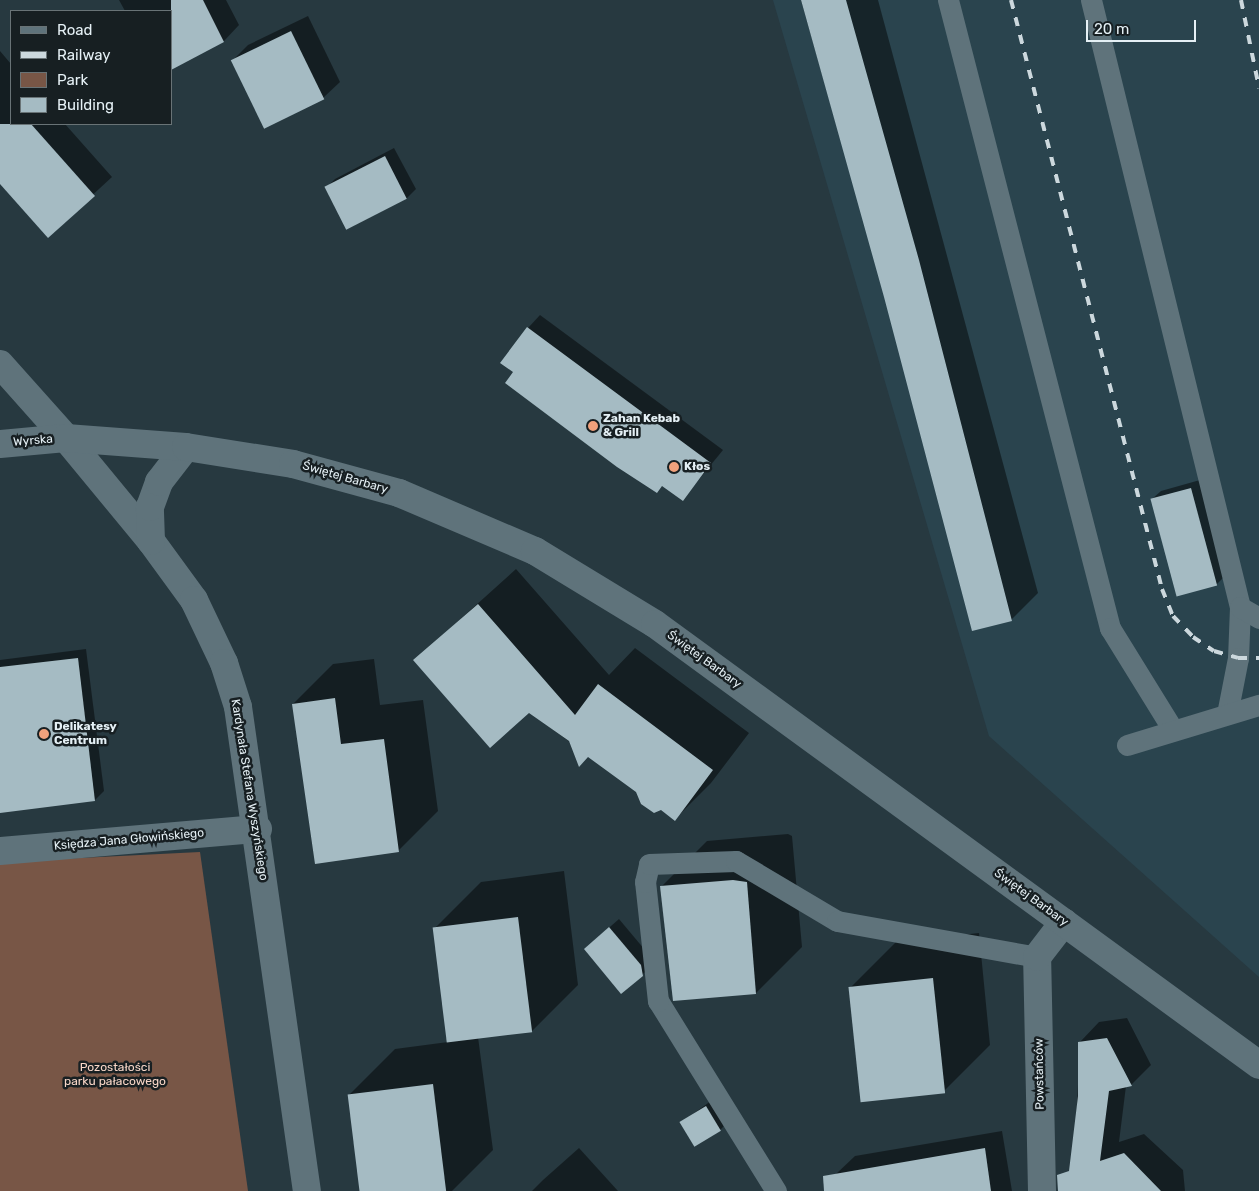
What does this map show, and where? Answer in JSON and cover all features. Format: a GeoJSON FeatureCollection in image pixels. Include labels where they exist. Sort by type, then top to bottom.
{"type":"FeatureCollection","features":[{"type":"Feature","properties":{"kind":"street","name":"Kardynała Stefana Wyszyńskiego"},"geometry":{"type":"LineString","coordinates":[[0,364],[66,438],[151,541],[194,600],[224,663],[238,707],[258,829],[307,1191]]}},
{"type":"Feature","properties":{"kind":"street","name":"Wyrska"},"geometry":{"type":"LineString","coordinates":[[0,444],[66,438]]}},
{"type":"Feature","properties":{"kind":"street","name":"Świętej Barbary"},"geometry":{"type":"LineString","coordinates":[[66,438],[186,447],[293,464],[399,494],[535,550],[655,624],[1259,1065]]}},
{"type":"Feature","properties":{"kind":"street"},"geometry":{"type":"LineString","coordinates":[[151,541],[150,507],[159,482],[186,447]]}},
{"type":"Feature","properties":{"kind":"street","name":"Księdza Jana Głowińskiego"},"geometry":{"type":"LineString","coordinates":[[0,851],[258,829]]}},
{"type":"Feature","properties":{"kind":"street"},"geometry":{"type":"LineString","coordinates":[[1037,957],[1064,922]]}},
{"type":"Feature","properties":{"kind":"street","name":"Powstańców"},"geometry":{"type":"LineString","coordinates":[[1037,957],[1042,1191]]}},
{"type":"Feature","properties":{"kind":"lane"},"geometry":{"type":"LineString","coordinates":[[948,0],[1110,628],[1173,730]]}},
{"type":"Feature","properties":{"kind":"lane"},"geometry":{"type":"LineString","coordinates":[[1091,0],[1240,607],[1238,658],[1227,714]]}},
{"type":"Feature","properties":{"kind":"lane"},"geometry":{"type":"LineString","coordinates":[[1240,607],[1259,618]]}},
{"type":"Feature","properties":{"kind":"lane"},"geometry":{"type":"LineString","coordinates":[[1127,745],[1259,705]]}},
{"type":"Feature","properties":{"kind":"lane"},"geometry":{"type":"LineString","coordinates":[[776,1191],[658,1001],[645,882],[649,864],[736,861],[837,921],[1037,957]]}},
{"type":"Feature","properties":{"kind":"shaded area"},"geometry":{"type":"Polygon","coordinates":[[[773,0],[1259,0],[1259,977],[989,736],[773,0]]]}},
{"type":"Feature","properties":{"kind":"green space","name":"Pozostałości parku pałacowego"},"geometry":{"type":"Polygon","coordinates":[[[200,852],[248,1191],[0,1191],[0,862],[200,852]]]}},
{"type":"Feature","properties":{"kind":"building"},"geometry":{"type":"Polygon","coordinates":[[[171,0],[203,0],[224,42],[172,69],[171,0]]]}},
{"type":"Feature","properties":{"kind":"building"},"geometry":{"type":"Polygon","coordinates":[[[801,0],[846,0],[919,260],[1012,621],[972,631],[884,297],[801,0]]]}},
{"type":"Feature","properties":{"kind":"building"},"geometry":{"type":"Polygon","coordinates":[[[291,31],[324,99],[264,129],[231,60],[291,31]]]}},
{"type":"Feature","properties":{"kind":"building"},"geometry":{"type":"Polygon","coordinates":[[[0,124],[32,125],[95,196],[48,238],[0,184],[0,124]]]}},
{"type":"Feature","properties":{"kind":"building"},"geometry":{"type":"Polygon","coordinates":[[[385,156],[407,199],[346,230],[324,187],[385,156]]]}},
{"type":"Feature","properties":{"kind":"building"},"geometry":{"type":"Polygon","coordinates":[[[527,327],[711,463],[683,501],[662,486],[657,493],[617,467],[505,383],[513,372],[500,363],[527,327]]]}},
{"type":"Feature","properties":{"kind":"building"},"geometry":{"type":"Polygon","coordinates":[[[1191,488],[1217,586],[1177,596],[1150,499],[1191,488]]]}},
{"type":"Feature","properties":{"kind":"building"},"geometry":{"type":"Polygon","coordinates":[[[478,604],[575,715],[598,684],[713,770],[675,821],[661,810],[654,813],[641,804],[636,792],[588,757],[579,767],[569,741],[529,713],[490,748],[413,660],[478,604]]]}},
{"type":"Feature","properties":{"kind":"building","name":"Delikatesy Centrum"},"geometry":{"type":"Polygon","coordinates":[[[78,658],[95,801],[0,813],[0,667],[78,658]]]}},
{"type":"Feature","properties":{"kind":"building"},"geometry":{"type":"Polygon","coordinates":[[[335,698],[341,744],[384,739],[399,852],[315,864],[292,704],[335,698]]]}},
{"type":"Feature","properties":{"kind":"building"},"geometry":{"type":"Polygon","coordinates":[[[733,880],[747,882],[756,994],[673,1001],[660,886],[733,880]]]}},
{"type":"Feature","properties":{"kind":"building"},"geometry":{"type":"Polygon","coordinates":[[[518,917],[532,1032],[447,1043],[433,927],[518,917]]]}},
{"type":"Feature","properties":{"kind":"building"},"geometry":{"type":"Polygon","coordinates":[[[609,927],[641,965],[643,976],[621,994],[584,949],[609,927]]]}},
{"type":"Feature","properties":{"kind":"building"},"geometry":{"type":"Polygon","coordinates":[[[933,978],[945,1093],[861,1102],[848,987],[933,978]]]}},
{"type":"Feature","properties":{"kind":"building"},"geometry":{"type":"Polygon","coordinates":[[[1107,1038],[1132,1086],[1109,1091],[1100,1161],[1124,1153],[1161,1191],[1058,1191],[1057,1175],[1069,1171],[1078,1096],[1078,1042],[1107,1038]]]}},
{"type":"Feature","properties":{"kind":"building"},"geometry":{"type":"Polygon","coordinates":[[[433,1084],[446,1191],[359,1191],[348,1094],[433,1084]]]}},
{"type":"Feature","properties":{"kind":"building"},"geometry":{"type":"Polygon","coordinates":[[[706,1106],[721,1131],[694,1147],[679,1122],[706,1106]]]}},
{"type":"Feature","properties":{"kind":"building"},"geometry":{"type":"Polygon","coordinates":[[[985,1148],[991,1191],[824,1191],[823,1176],[985,1148]]]}},
{"type":"Feature","properties":{"kind":"railway"},"geometry":{"type":"LineString","coordinates":[[1011,0],[1162,589],[1173,616],[1193,637],[1214,651],[1238,658],[1259,658]]}},
{"type":"Feature","properties":{"kind":"railway"},"geometry":{"type":"LineString","coordinates":[[1241,0],[1259,88]]}},
{"type":"Feature","properties":{"kind":"place","name":"Zahan Kebab & Grill"},"geometry":{"type":"Point","coordinates":[593,426]}},
{"type":"Feature","properties":{"kind":"place","name":"Kłos"},"geometry":{"type":"Point","coordinates":[674,467]}},
{"type":"Feature","properties":{"kind":"place","name":"Delikatesy Centrum"},"geometry":{"type":"Point","coordinates":[44,734]}}]}
